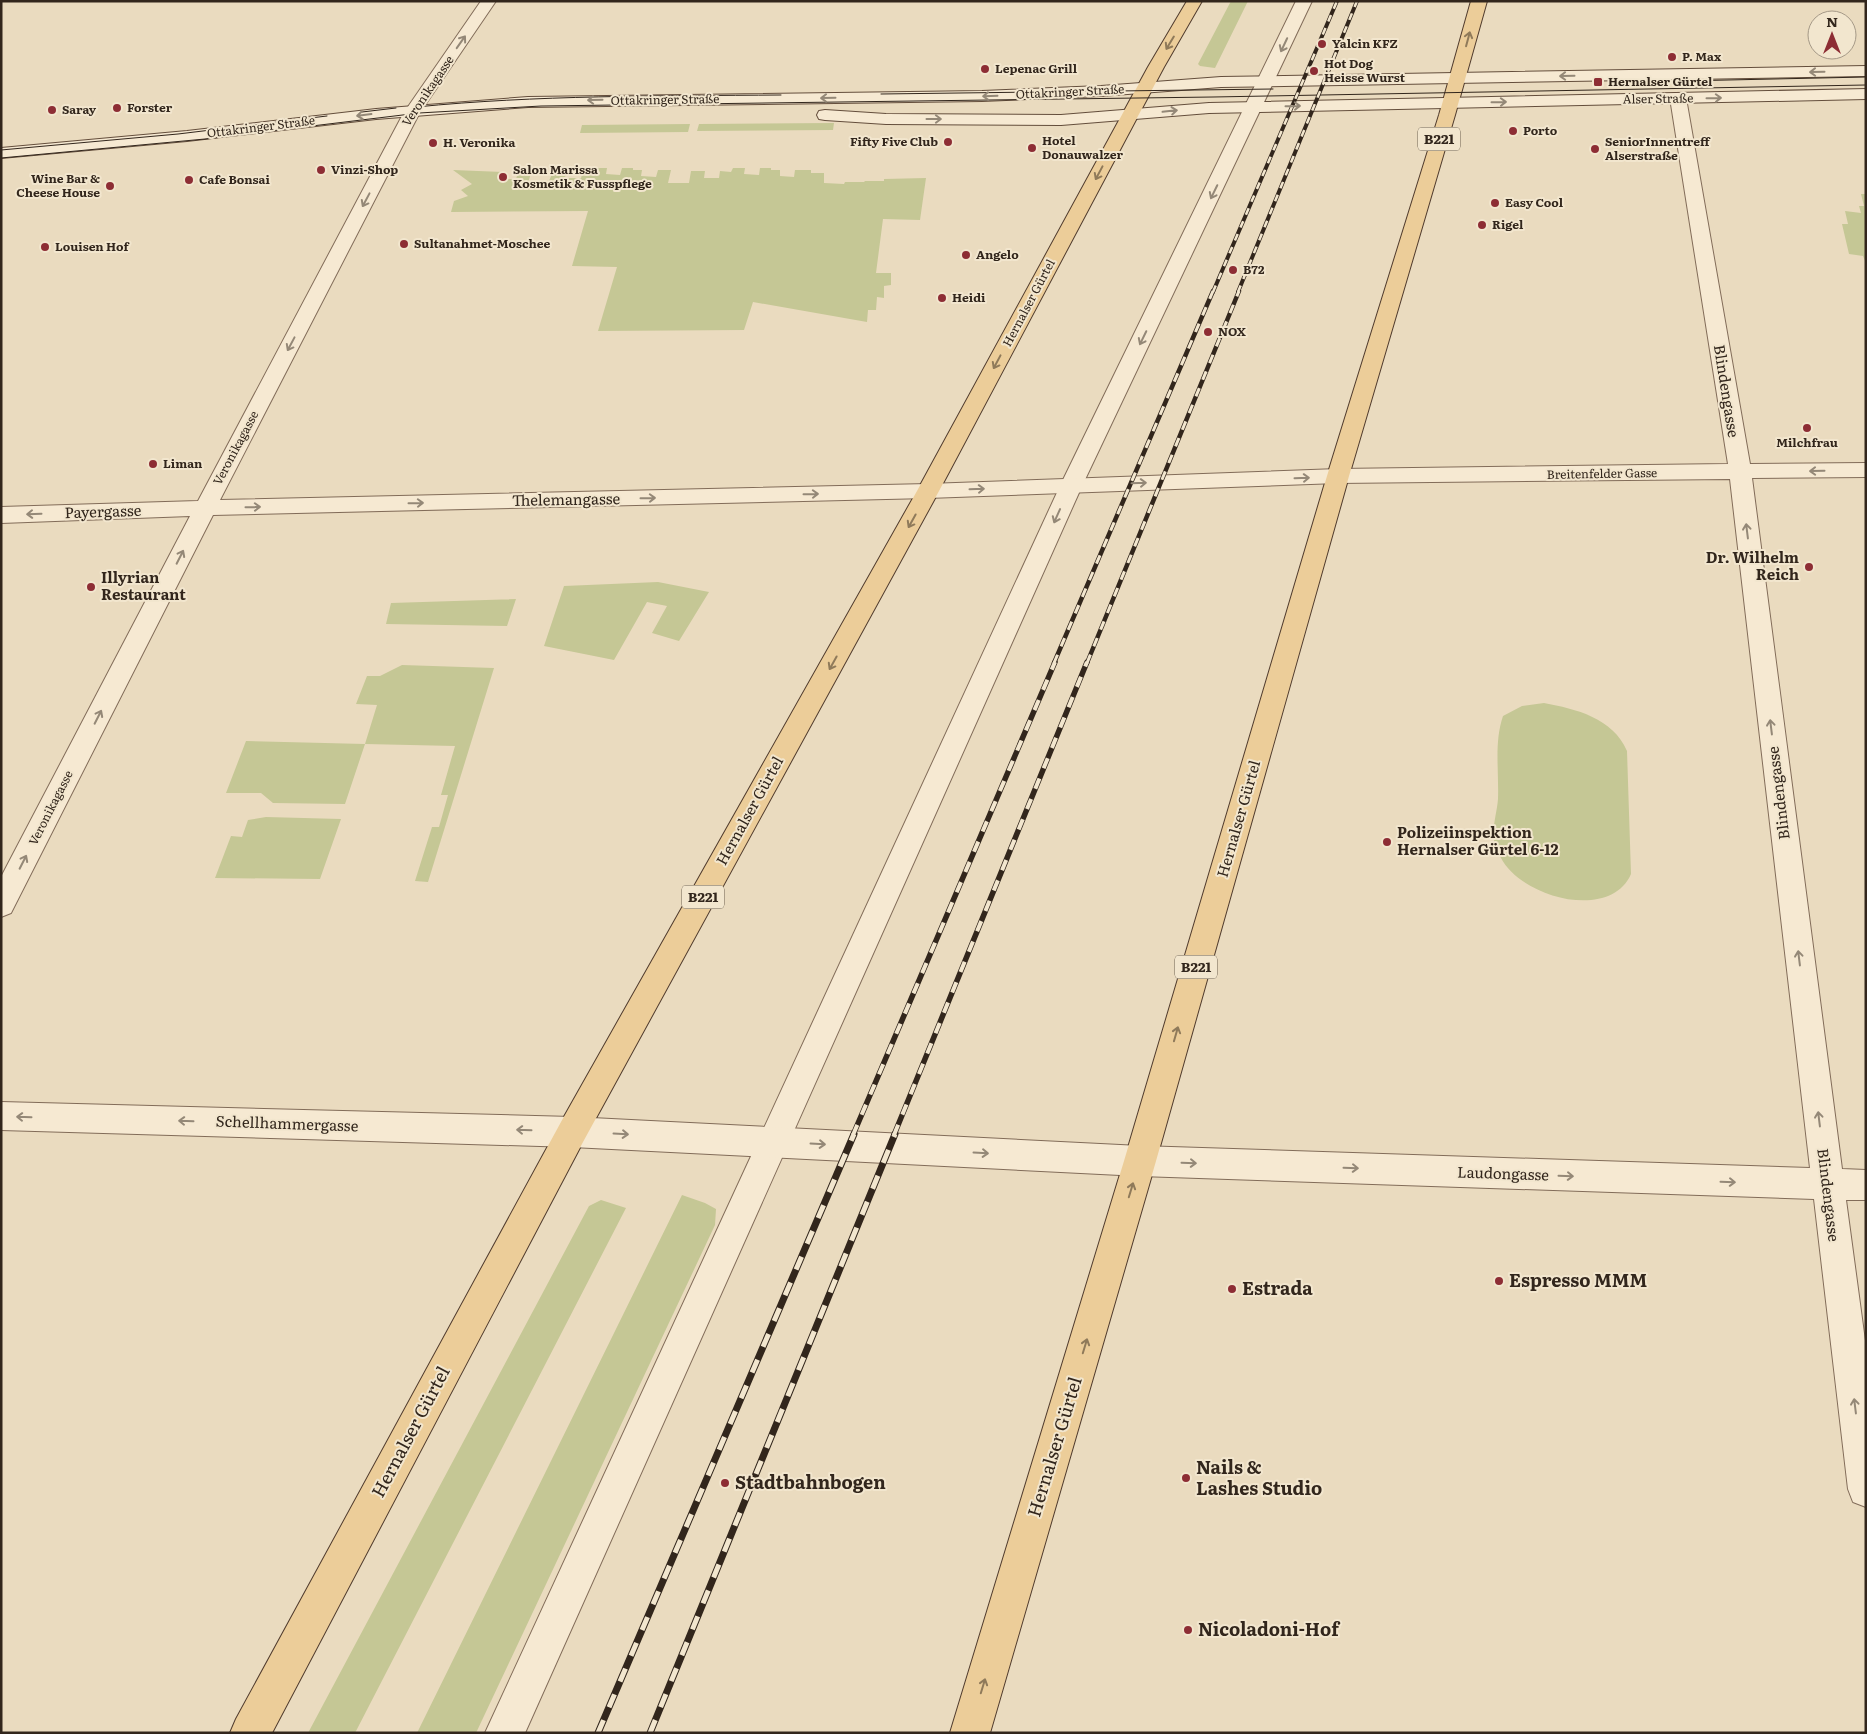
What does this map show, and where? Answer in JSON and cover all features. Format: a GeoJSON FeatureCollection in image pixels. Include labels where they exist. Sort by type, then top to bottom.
{"type":"FeatureCollection","features":[{"type":"Feature","properties":{"kind":"main road","name":"Hernalser Gürtel"},"geometry":{"type":"LineString","coordinates":[[250,1733],[572,1132],[928,491],[1132,115],[1144,88],[1195,1]]}},
{"type":"Feature","properties":{"kind":"main road","name":"Hernalser Gürtel"},"geometry":{"type":"LineString","coordinates":[[970,1733],[1140,1161],[1338,476],[1454,90],[1478,1]]}},
{"type":"Feature","properties":{"kind":"street","name":"Veronikagasse"},"geometry":{"type":"LineString","coordinates":[[1,905],[205,508],[409,119],[489,1]]}},
{"type":"Feature","properties":{"kind":"street"},"geometry":{"type":"LineString","coordinates":[[505,1733],[1071,486],[1255,107],[1304,1]]}},
{"type":"Feature","properties":{"kind":"street","name":"Alser Straße"},"geometry":{"type":"LineString","coordinates":[[1454,90],[1866,71]]}},
{"type":"Feature","properties":{"kind":"street"},"geometry":{"type":"LineString","coordinates":[[1144,88],[1221,82],[1267,82],[1454,90]]}},
{"type":"Feature","properties":{"kind":"street","name":"Ottakringer Straße"},"geometry":{"type":"LineString","coordinates":[[1,153],[187,136],[280,140],[409,119],[452,106],[555,101],[982,96],[1144,88]]}},
{"type":"Feature","properties":{"kind":"street"},"geometry":{"type":"LineString","coordinates":[[1132,115],[1209,108],[1255,107],[1454,90]]}},
{"type":"Feature","properties":{"kind":"street","name":"Alser Straße"},"geometry":{"type":"LineString","coordinates":[[1454,90],[1678,98],[1866,94]]}},
{"type":"Feature","properties":{"kind":"street","name":"Blindengasse"},"geometry":{"type":"LineString","coordinates":[[1678,98],[1740,472],[1866,1489]]}},
{"type":"Feature","properties":{"kind":"street","name":"Ottakringer Straße"},"geometry":{"type":"LineString","coordinates":[[409,119],[608,114],[832,114],[886,119],[1051,120],[1132,115]]}},
{"type":"Feature","properties":{"kind":"street","name":"Breitenfelder Gasse"},"geometry":{"type":"LineString","coordinates":[[1338,476],[1866,470]]}},
{"type":"Feature","properties":{"kind":"street"},"geometry":{"type":"LineString","coordinates":[[928,491],[1338,476]]}},
{"type":"Feature","properties":{"kind":"street","name":"Thelemangasse"},"geometry":{"type":"LineString","coordinates":[[205,508],[928,491]]}},
{"type":"Feature","properties":{"kind":"street","name":"Payergasse"},"geometry":{"type":"LineString","coordinates":[[1,516],[205,508]]}},
{"type":"Feature","properties":{"kind":"street","name":"Schellhammergasse"},"geometry":{"type":"LineString","coordinates":[[1,1116],[572,1132]]}},
{"type":"Feature","properties":{"kind":"street"},"geometry":{"type":"LineString","coordinates":[[572,1132],[1140,1161]]}},
{"type":"Feature","properties":{"kind":"street","name":"Laudongasse"},"geometry":{"type":"LineString","coordinates":[[1140,1161],[1866,1185]]}},
{"type":"Feature","properties":{"kind":"green space"},"geometry":{"type":"Polygon","coordinates":[[[1231,1],[1248,1],[1215,68],[1200,66],[1198,64],[1231,1]]]}},
{"type":"Feature","properties":{"kind":"green space"},"geometry":{"type":"Polygon","coordinates":[[[834,123],[833,130],[697,131],[699,124],[834,123]]]}},
{"type":"Feature","properties":{"kind":"green space"},"geometry":{"type":"Polygon","coordinates":[[[690,124],[688,132],[580,133],[582,125],[690,124]]]}},
{"type":"Feature","properties":{"kind":"green space"},"geometry":{"type":"Polygon","coordinates":[[[593,168],[607,168],[606,174],[620,175],[622,168],[633,168],[633,170],[642,170],[641,176],[656,177],[658,170],[671,170],[668,183],[689,183],[691,171],[705,171],[704,178],[719,178],[720,171],[731,172],[733,168],[745,168],[744,174],[759,175],[760,168],[771,168],[771,170],[780,170],[780,176],[794,177],[795,170],[811,170],[811,173],[824,173],[824,183],[844,184],[845,182],[884,181],[884,179],[926,178],[920,220],[883,219],[876,273],[891,273],[891,285],[884,286],[884,298],[877,297],[876,310],[868,310],[867,322],[753,302],[744,330],[598,331],[617,267],[572,266],[588,211],[451,212],[454,201],[468,196],[461,190],[472,184],[453,170],[503,172],[501,179],[516,179],[518,173],[531,173],[528,183],[548,183],[553,172],[566,172],[565,178],[581,178],[583,172],[591,172],[593,168]]]}},
{"type":"Feature","properties":{"kind":"green space"},"geometry":{"type":"Polygon","coordinates":[[[1861,194],[1866,194],[1866,263],[1863,256],[1849,254],[1842,224],[1848,224],[1845,211],[1861,213],[1859,206],[1864,206],[1861,194]]]}},
{"type":"Feature","properties":{"kind":"green space"},"geometry":{"type":"Polygon","coordinates":[[[658,582],[709,592],[679,641],[652,633],[667,606],[647,602],[614,660],[544,646],[564,586],[658,582]]]}},
{"type":"Feature","properties":{"kind":"green space"},"geometry":{"type":"Polygon","coordinates":[[[516,599],[507,626],[386,624],[391,603],[516,599]]]}},
{"type":"Feature","properties":{"kind":"green space"},"geometry":{"type":"Polygon","coordinates":[[[402,665],[494,668],[428,882],[415,881],[432,827],[439,827],[448,795],[441,795],[455,746],[365,744],[377,705],[356,704],[367,676],[380,676],[402,665]]]}},
{"type":"Feature","properties":{"kind":"green space"},"geometry":{"type":"Polygon","coordinates":[[[1544,703],[1581,712],[1603,723],[1613,730],[1627,751],[1631,874],[1620,889],[1605,897],[1586,900],[1566,899],[1545,893],[1527,884],[1511,872],[1497,851],[1494,830],[1498,799],[1498,746],[1503,716],[1522,706],[1544,703]]]}},
{"type":"Feature","properties":{"kind":"green space"},"geometry":{"type":"Polygon","coordinates":[[[246,741],[365,744],[345,804],[273,803],[261,793],[226,793],[246,741]]]}},
{"type":"Feature","properties":{"kind":"green space"},"geometry":{"type":"Polygon","coordinates":[[[266,817],[341,819],[320,879],[215,878],[231,836],[242,837],[248,820],[266,817]]]}},
{"type":"Feature","properties":{"kind":"green space"},"geometry":{"type":"Polygon","coordinates":[[[682,1195],[716,1209],[715,1225],[476,1733],[417,1733],[682,1195]]]}},
{"type":"Feature","properties":{"kind":"green space"},"geometry":{"type":"Polygon","coordinates":[[[601,1200],[626,1208],[355,1733],[308,1733],[589,1206],[601,1200]]]}},
{"type":"Feature","properties":{"kind":"tram line"},"geometry":{"type":"LineString","coordinates":[[1636,82],[1866,77]]}},
{"type":"Feature","properties":{"kind":"tram line"},"geometry":{"type":"LineString","coordinates":[[1,158],[205,139],[419,113],[541,106],[1213,97],[1866,85]]}},
{"type":"Feature","properties":{"kind":"tram line"},"geometry":{"type":"LineString","coordinates":[[881,94],[1273,89]]}},
{"type":"Feature","properties":{"kind":"tram line"},"geometry":{"type":"LineString","coordinates":[[416,107],[552,98],[781,95]]}},
{"type":"Feature","properties":{"kind":"tram line"},"geometry":{"type":"LineString","coordinates":[[362,112],[396,108]]}},
{"type":"Feature","properties":{"kind":"tram line"},"geometry":{"type":"LineString","coordinates":[[1,150],[178,134],[327,116]]}},
{"type":"Feature","properties":{"kind":"railway"},"geometry":{"type":"LineString","coordinates":[[1213,292],[1337,1]]}},
{"type":"Feature","properties":{"kind":"railway"},"geometry":{"type":"LineString","coordinates":[[1238,292],[1357,1]]}},
{"type":"Feature","properties":{"kind":"railway"},"geometry":{"type":"LineString","coordinates":[[1054,663],[1213,291]]}},
{"type":"Feature","properties":{"kind":"railway"},"geometry":{"type":"LineString","coordinates":[[1087,663],[1239,291]]}},
{"type":"Feature","properties":{"kind":"railway"},"geometry":{"type":"LineString","coordinates":[[853,1135],[1055,662]]}},
{"type":"Feature","properties":{"kind":"railway"},"geometry":{"type":"LineString","coordinates":[[894,1135],[1087,662]]}},
{"type":"Feature","properties":{"kind":"railway"},"geometry":{"type":"LineString","coordinates":[[598,1733],[854,1134]]}},
{"type":"Feature","properties":{"kind":"railway"},"geometry":{"type":"LineString","coordinates":[[650,1733],[895,1134]]}},
{"type":"Feature","properties":{"kind":"place","name":"Yalcin KFZ"},"geometry":{"type":"Point","coordinates":[1322,44]}},
{"type":"Feature","properties":{"kind":"place","name":"P. Max"},"geometry":{"type":"Point","coordinates":[1672,57]}},
{"type":"Feature","properties":{"kind":"place","name":"Lepenac Grill"},"geometry":{"type":"Point","coordinates":[985,69]}},
{"type":"Feature","properties":{"kind":"place","name":"Hot Dog Heisse Wurst"},"geometry":{"type":"Point","coordinates":[1314,71]}},
{"type":"Feature","properties":{"kind":"place","name":"Hernalser Gürtel"},"geometry":{"type":"Point","coordinates":[1598,82]}},
{"type":"Feature","properties":{"kind":"place","name":"Forster"},"geometry":{"type":"Point","coordinates":[117,108]}},
{"type":"Feature","properties":{"kind":"place","name":"Saray"},"geometry":{"type":"Point","coordinates":[52,110]}},
{"type":"Feature","properties":{"kind":"place","name":"Porto"},"geometry":{"type":"Point","coordinates":[1513,131]}},
{"type":"Feature","properties":{"kind":"place","name":"Fifty Five Club"},"geometry":{"type":"Point","coordinates":[948,142]}},
{"type":"Feature","properties":{"kind":"place","name":"H. Veronika"},"geometry":{"type":"Point","coordinates":[433,143]}},
{"type":"Feature","properties":{"kind":"place","name":"Hotel Donauwalzer"},"geometry":{"type":"Point","coordinates":[1032,148]}},
{"type":"Feature","properties":{"kind":"place","name":"SeniorInnentreff Alserstraße"},"geometry":{"type":"Point","coordinates":[1595,149]}},
{"type":"Feature","properties":{"kind":"place","name":"Vinzi-Shop"},"geometry":{"type":"Point","coordinates":[321,170]}},
{"type":"Feature","properties":{"kind":"place","name":"Salon Marissa Kosmetik & Fusspflege"},"geometry":{"type":"Point","coordinates":[503,177]}},
{"type":"Feature","properties":{"kind":"place","name":"Cafe Bonsai"},"geometry":{"type":"Point","coordinates":[189,180]}},
{"type":"Feature","properties":{"kind":"place","name":"Wine Bar & Cheese House"},"geometry":{"type":"Point","coordinates":[110,186]}},
{"type":"Feature","properties":{"kind":"place","name":"Easy Cool"},"geometry":{"type":"Point","coordinates":[1495,203]}},
{"type":"Feature","properties":{"kind":"place","name":"Rigel"},"geometry":{"type":"Point","coordinates":[1482,225]}},
{"type":"Feature","properties":{"kind":"place","name":"Sultanahmet-Moschee"},"geometry":{"type":"Point","coordinates":[404,244]}},
{"type":"Feature","properties":{"kind":"place","name":"Louisen Hof"},"geometry":{"type":"Point","coordinates":[45,247]}},
{"type":"Feature","properties":{"kind":"place","name":"Angelo"},"geometry":{"type":"Point","coordinates":[966,255]}},
{"type":"Feature","properties":{"kind":"place","name":"B72"},"geometry":{"type":"Point","coordinates":[1233,270]}},
{"type":"Feature","properties":{"kind":"place","name":"Heidi"},"geometry":{"type":"Point","coordinates":[942,298]}},
{"type":"Feature","properties":{"kind":"place","name":"NOX"},"geometry":{"type":"Point","coordinates":[1208,332]}},
{"type":"Feature","properties":{"kind":"place","name":"Milchfrau"},"geometry":{"type":"Point","coordinates":[1807,428]}},
{"type":"Feature","properties":{"kind":"place","name":"Liman"},"geometry":{"type":"Point","coordinates":[153,464]}},
{"type":"Feature","properties":{"kind":"place","name":"Dr. Wilhelm Reich"},"geometry":{"type":"Point","coordinates":[1809,567]}},
{"type":"Feature","properties":{"kind":"place","name":"Illyrian Restaurant"},"geometry":{"type":"Point","coordinates":[91,587]}},
{"type":"Feature","properties":{"kind":"place","name":"Polizeiinspektion Hernalser Gürtel 6-12"},"geometry":{"type":"Point","coordinates":[1387,842]}},
{"type":"Feature","properties":{"kind":"place","name":"Espresso MMM"},"geometry":{"type":"Point","coordinates":[1499,1281]}},
{"type":"Feature","properties":{"kind":"place","name":"Estrada"},"geometry":{"type":"Point","coordinates":[1232,1289]}},
{"type":"Feature","properties":{"kind":"place","name":"Nails & Lashes Studio"},"geometry":{"type":"Point","coordinates":[1186,1478]}},
{"type":"Feature","properties":{"kind":"place","name":"Stadtbahnbogen"},"geometry":{"type":"Point","coordinates":[725,1483]}},
{"type":"Feature","properties":{"kind":"place","name":"Nicoladoni-Hof"},"geometry":{"type":"Point","coordinates":[1188,1630]}}]}
